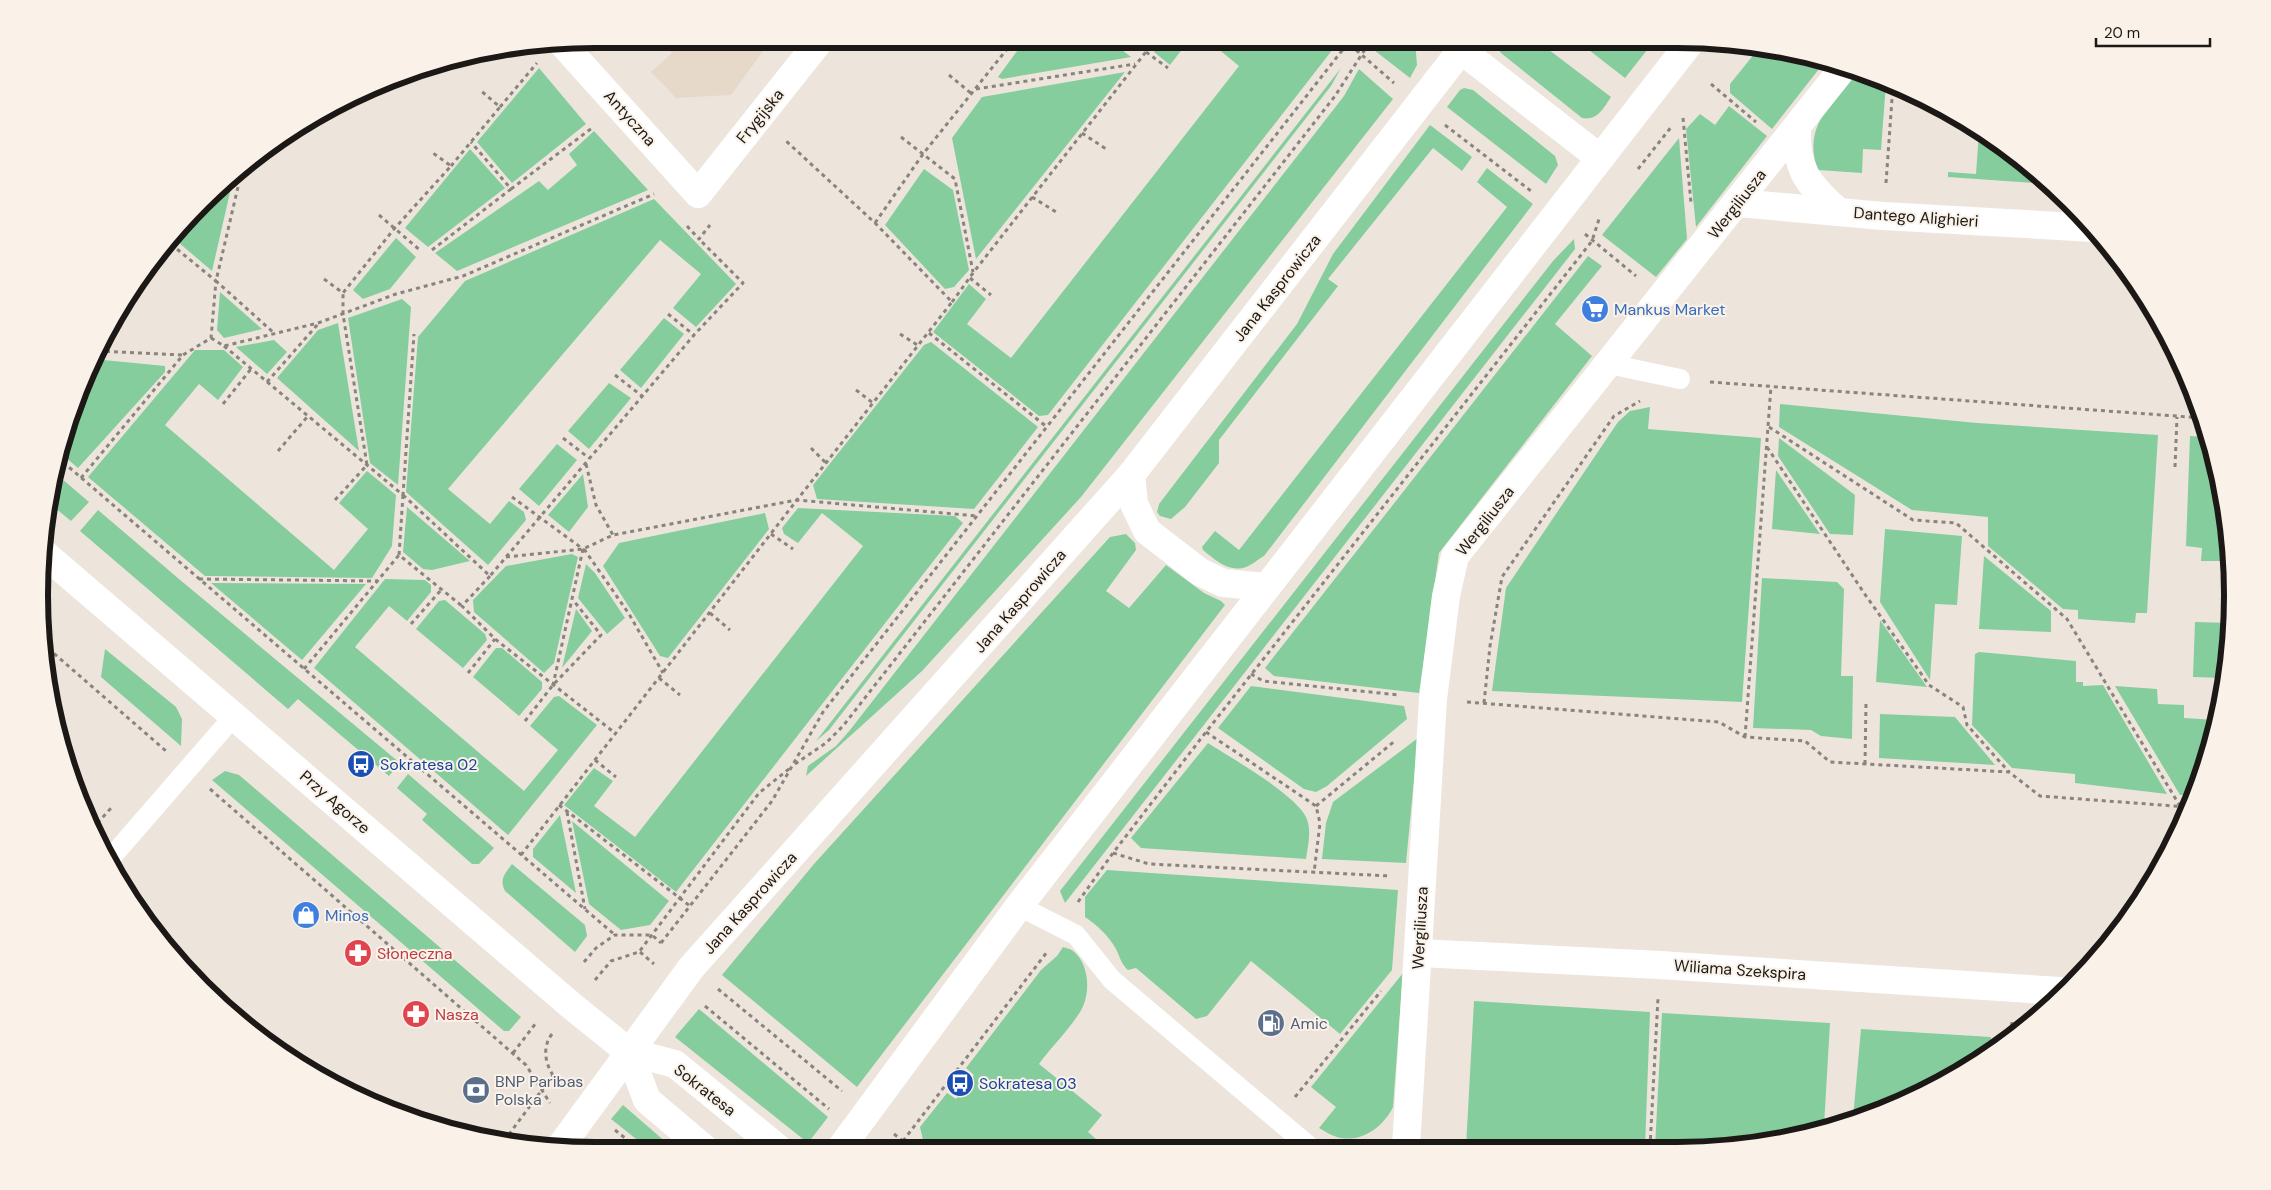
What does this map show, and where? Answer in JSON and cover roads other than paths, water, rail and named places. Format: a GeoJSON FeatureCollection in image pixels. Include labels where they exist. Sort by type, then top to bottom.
{"type":"FeatureCollection","features":[{"type":"Feature","properties":{"kind":"street","name":"Frygijska"},"geometry":{"type":"LineString","coordinates":[[698,194],[814,48]]}},
{"type":"Feature","properties":{"kind":"street","name":"Jana Kasprowicza"},"geometry":{"type":"LineString","coordinates":[[564,1141],[692,968],[1132,475],[1419,104],[1457,48]]}},
{"type":"Feature","properties":{"kind":"street"},"geometry":{"type":"LineString","coordinates":[[1466,48],[1600,158]]}},
{"type":"Feature","properties":{"kind":"street"},"geometry":{"type":"LineString","coordinates":[[845,1142],[1019,906],[1686,48]]}},
{"type":"Feature","properties":{"kind":"street","name":"Antyczna"},"geometry":{"type":"LineString","coordinates":[[567,49],[698,194]]}},
{"type":"Feature","properties":{"kind":"street","name":"Wergiliusza"},"geometry":{"type":"LineString","coordinates":[[1406,1142],[1433,699],[1446,596],[1456,556],[1697,255],[1839,73]]}},
{"type":"Feature","properties":{"kind":"street"},"geometry":{"type":"LineString","coordinates":[[1790,136],[1796,147],[1806,179],[1819,195],[1839,212]]}},
{"type":"Feature","properties":{"kind":"street","name":"Dantego Alighieri"},"geometry":{"type":"LineString","coordinates":[[1738,203],[1883,216],[2082,227]]}},
{"type":"Feature","properties":{"kind":"street"},"geometry":{"type":"LineString","coordinates":[[1132,475],[1134,504],[1147,531],[1200,572],[1223,582],[1267,587]]}},
{"type":"Feature","properties":{"kind":"street","name":"Przy Agorze"},"geometry":{"type":"LineString","coordinates":[[49,558],[629,1052]]}},
{"type":"Feature","properties":{"kind":"street","name":"Wiliama Szekspira"},"geometry":{"type":"LineString","coordinates":[[1419,953],[1660,964],[2054,991]]}},
{"type":"Feature","properties":{"kind":"street"},"geometry":{"type":"LineString","coordinates":[[629,1052],[647,1100],[697,1142]]}},
{"type":"Feature","properties":{"kind":"street","name":"Sokratesa"},"geometry":{"type":"LineString","coordinates":[[629,1052],[675,1064],[770,1142]]}},
{"type":"Feature","properties":{"kind":"lane"},"geometry":{"type":"LineString","coordinates":[[1609,364],[1680,379]]}},
{"type":"Feature","properties":{"kind":"lane"},"geometry":{"type":"LineString","coordinates":[[113,855],[234,716]]}},
{"type":"Feature","properties":{"kind":"lane"},"geometry":{"type":"LineString","coordinates":[[1019,906],[1076,935],[1112,980],[1304,1142]]}},
{"type":"Feature","properties":{"kind":"place","name":"Mankus Market"},"geometry":{"type":"Point","coordinates":[1595,309]}},
{"type":"Feature","properties":{"kind":"place","name":"Sokratesa 02"},"geometry":{"type":"Point","coordinates":[361,764]}},
{"type":"Feature","properties":{"kind":"place","name":"Minos"},"geometry":{"type":"Point","coordinates":[306,915]}},
{"type":"Feature","properties":{"kind":"place","name":"Słoneczna"},"geometry":{"type":"Point","coordinates":[358,953]}},
{"type":"Feature","properties":{"kind":"place","name":"Nasza"},"geometry":{"type":"Point","coordinates":[416,1014]}},
{"type":"Feature","properties":{"kind":"place","name":"Amic"},"geometry":{"type":"Point","coordinates":[1271,1023]}},
{"type":"Feature","properties":{"kind":"place","name":"Sokratesa 03"},"geometry":{"type":"Point","coordinates":[960,1083]}},
{"type":"Feature","properties":{"kind":"place","name":"BNP Paribas Polska"},"geometry":{"type":"Point","coordinates":[476,1090]}}]}
